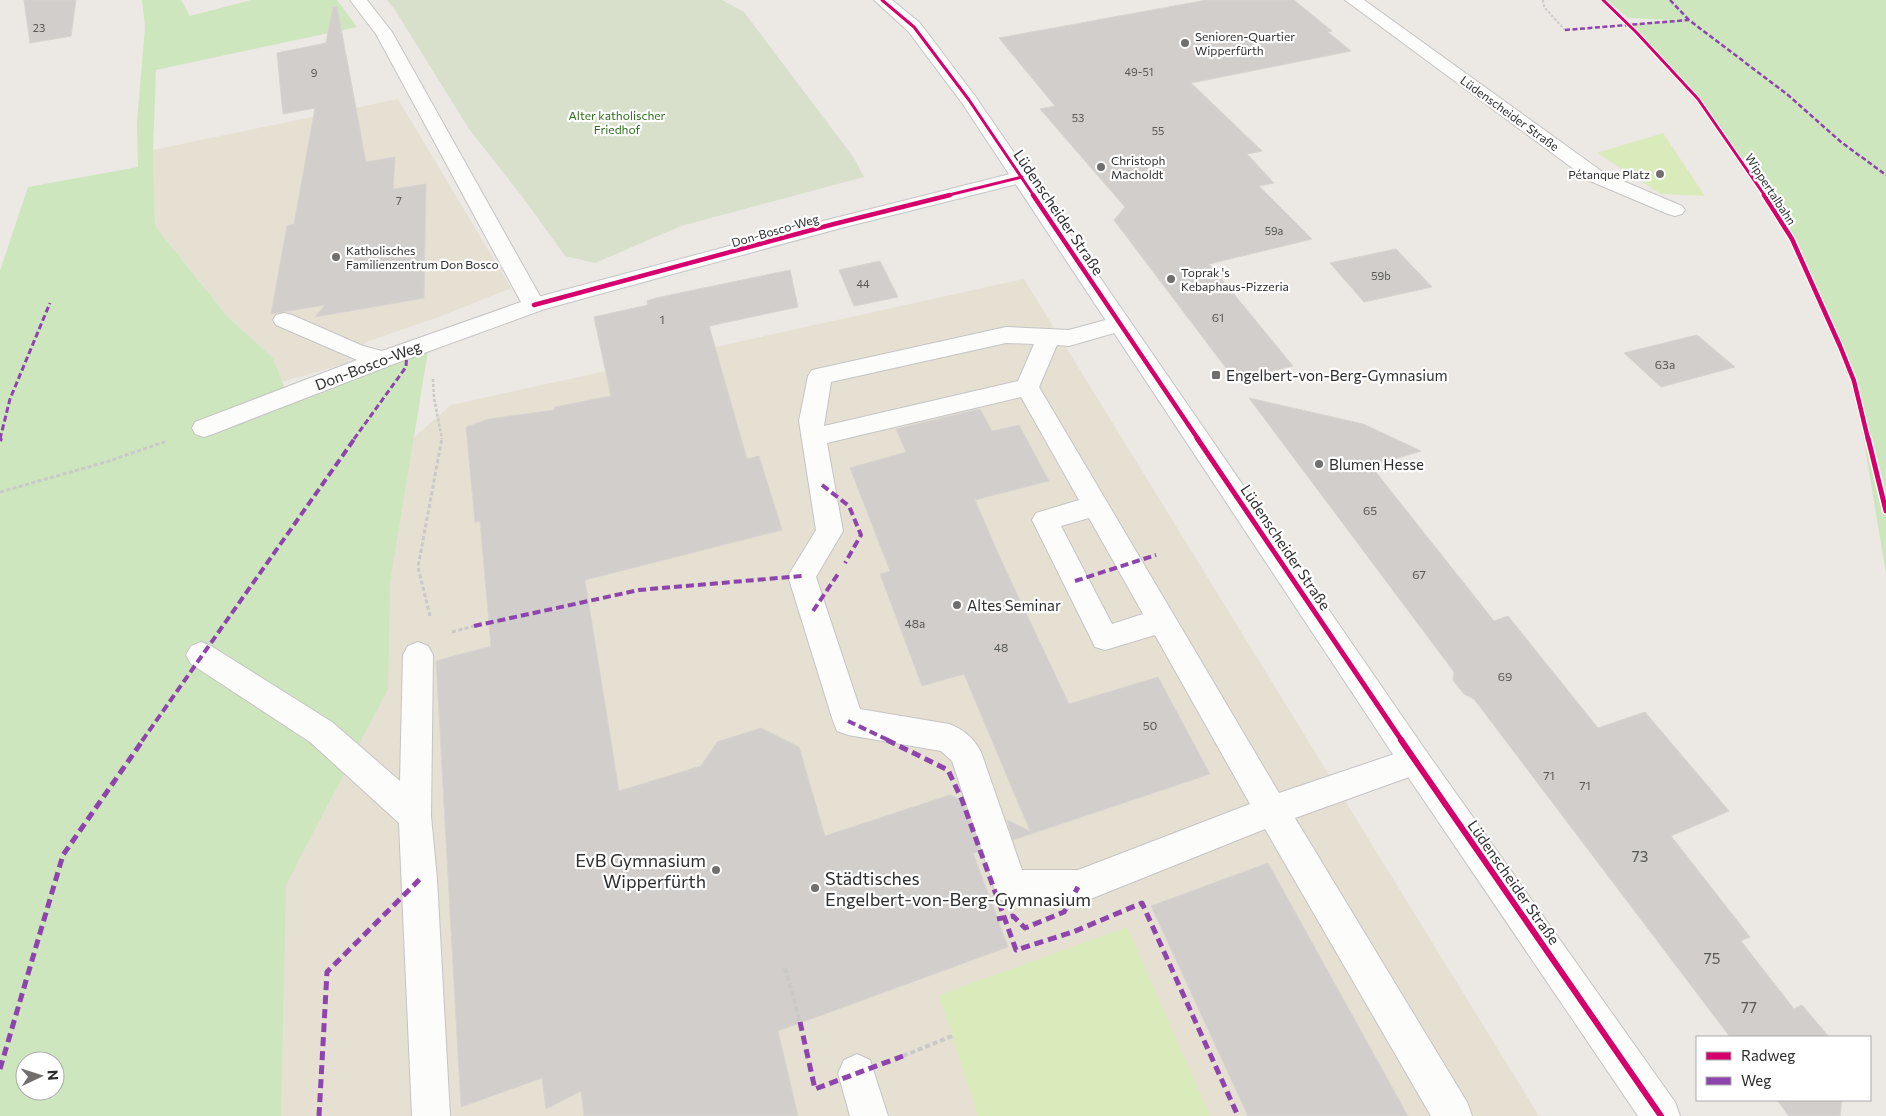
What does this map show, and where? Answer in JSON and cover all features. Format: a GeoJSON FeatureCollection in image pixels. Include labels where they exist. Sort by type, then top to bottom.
{"type":"FeatureCollection","features":[{"type":"Feature","properties":{"kind":"main road"},"geometry":{"type":"LineString","coordinates":[[358,0],[384,32],[534,305]]}},
{"type":"Feature","properties":{"kind":"main road","name":"Lüdenscheider Straße"},"geometry":{"type":"LineString","coordinates":[[882,0],[914,27],[924,39],[1022,177],[1059,236],[1415,762],[1661,1116]]}},
{"type":"Feature","properties":{"kind":"main road","name":"Lüdenscheider Straße"},"geometry":{"type":"LineString","coordinates":[[1353,0],[1597,176],[1675,210]]}},
{"type":"Feature","properties":{"kind":"main road","name":"Don-Bosco-Weg"},"geometry":{"type":"LineString","coordinates":[[204,428],[383,359],[534,305],[834,224],[1022,177]]}},
{"type":"Feature","properties":{"kind":"main road"},"geometry":{"type":"LineString","coordinates":[[284,320],[356,352],[383,359]]}},
{"type":"Feature","properties":{"kind":"main road"},"geometry":{"type":"LineString","coordinates":[[1120,324],[1069,338],[1006,336],[820,376],[811,422],[830,530],[802,576],[848,721],[949,738],[965,752],[1011,887],[1078,887],[1272,811],[1415,762]]}},
{"type":"Feature","properties":{"kind":"main road"},"geometry":{"type":"LineString","coordinates":[[1026,387],[1049,337]]}},
{"type":"Feature","properties":{"kind":"main road"},"geometry":{"type":"LineString","coordinates":[[814,438],[1026,387]]}},
{"type":"Feature","properties":{"kind":"main road"},"geometry":{"type":"LineString","coordinates":[[1026,387],[1272,811],[1453,1116]]}},
{"type":"Feature","properties":{"kind":"main road"},"geometry":{"type":"LineString","coordinates":[[1095,506],[1045,520],[1104,638],[1161,621]]}},
{"type":"Feature","properties":{"kind":"main road"},"geometry":{"type":"LineString","coordinates":[[418,655],[415,816],[420,880],[431,1116]]}},
{"type":"Feature","properties":{"kind":"main road"},"geometry":{"type":"LineString","coordinates":[[201,656],[321,732],[415,816]]}},
{"type":"Feature","properties":{"kind":"main road"},"geometry":{"type":"LineString","coordinates":[[857,1073],[869,1116]]}},
{"type":"Feature","properties":{"kind":"path"},"geometry":{"type":"LineString","coordinates":[[1543,0],[1544,7],[1565,30]]}},
{"type":"Feature","properties":{"kind":"path"},"geometry":{"type":"LineString","coordinates":[[430,619],[418,567],[442,437],[434,398],[432,341]]}},
{"type":"Feature","properties":{"kind":"path"},"geometry":{"type":"LineString","coordinates":[[0,492],[106,462],[204,428]]}},
{"type":"Feature","properties":{"kind":"path"},"geometry":{"type":"LineString","coordinates":[[785,968],[800,1022]]}},
{"type":"Feature","properties":{"kind":"path"},"geometry":{"type":"LineString","coordinates":[[904,1056],[952,1036]]}},
{"type":"Feature","properties":{"kind":"shaded area","name":"Katholisches Familienzentrum Don Bosco"},"geometry":{"type":"Polygon","coordinates":[[[398,99],[511,288],[436,318],[366,342],[347,363],[282,382],[273,358],[227,316],[155,226],[153,150],[398,99]]]}},
{"type":"Feature","properties":{"kind":"shaded area","name":"Städtisches Engelbert-von-Berg-Gymnasium"},"geometry":{"type":"Polygon","coordinates":[[[1024,279],[1539,1116],[228,1116],[361,484],[451,405],[1024,279]]]}},
{"type":"Feature","properties":{"kind":"green space"},"geometry":{"type":"Polygon","coordinates":[[[142,0],[181,0],[190,16],[251,0],[337,0],[357,27],[156,70],[153,149],[155,226],[227,316],[273,358],[290,402],[428,351],[390,583],[388,689],[286,885],[281,1116],[0,1116],[0,271],[28,187],[138,167],[137,122],[145,27],[142,0]]]}},
{"type":"Feature","properties":{"kind":"green space","name":"Alter katholischer Friedhof"},"geometry":{"type":"Polygon","coordinates":[[[387,0],[722,0],[744,12],[854,158],[864,177],[681,226],[595,263],[565,256],[524,199],[469,129],[387,0]]]}},
{"type":"Feature","properties":{"kind":"green space"},"geometry":{"type":"Polygon","coordinates":[[[1607,0],[1886,0],[1886,574],[1854,381],[1792,239],[1744,164],[1698,99],[1629,25],[1671,20],[1628,18],[1607,0]]]}},
{"type":"Feature","properties":{"kind":"green space","name":"Pétanque Platz"},"geometry":{"type":"Polygon","coordinates":[[[1663,133],[1705,196],[1661,194],[1597,153],[1663,133]]]}},
{"type":"Feature","properties":{"kind":"green space"},"geometry":{"type":"Polygon","coordinates":[[[1127,927],[1210,1116],[978,1116],[939,995],[1127,927]]]}},
{"type":"Feature","properties":{"kind":"building"},"geometry":{"type":"Polygon","coordinates":[[[24,0],[76,0],[71,36],[30,43],[24,0]]]}},
{"type":"Feature","properties":{"kind":"building"},"geometry":{"type":"Polygon","coordinates":[[[1207,0],[1294,0],[1332,31],[1328,32],[1351,51],[1191,83],[1262,151],[1247,154],[1274,183],[1259,186],[1312,239],[1209,264],[1293,366],[1235,380],[1114,220],[1125,207],[1040,109],[1055,106],[999,38],[1207,0]]]}},
{"type":"Feature","properties":{"kind":"building","name":"Katholisches Familienzentrum Don Bosco"},"geometry":{"type":"Polygon","coordinates":[[[333,7],[337,7],[366,162],[395,157],[393,189],[426,184],[424,298],[315,317],[325,305],[271,314],[287,226],[294,224],[315,108],[283,114],[277,53],[326,43],[333,7]]]}},
{"type":"Feature","properties":{"kind":"building"},"geometry":{"type":"Polygon","coordinates":[[[1396,249],[1432,287],[1364,302],[1330,263],[1396,249]]]}},
{"type":"Feature","properties":{"kind":"building"},"geometry":{"type":"Polygon","coordinates":[[[880,261],[898,297],[854,306],[839,270],[880,261]]]}},
{"type":"Feature","properties":{"kind":"building","name":"EvB Gymnasium Wipperfürth"},"geometry":{"type":"Polygon","coordinates":[[[790,270],[798,307],[709,326],[747,459],[759,456],[782,530],[585,580],[619,791],[701,766],[717,742],[761,728],[799,747],[825,836],[950,795],[963,801],[980,851],[973,853],[1008,947],[778,1031],[798,1116],[584,1116],[581,1091],[546,1109],[542,1078],[461,1107],[436,661],[491,646],[480,521],[475,522],[466,427],[489,419],[554,410],[555,407],[611,396],[594,317],[648,305],[647,301],[656,298],[790,270]]]}},
{"type":"Feature","properties":{"kind":"building"},"geometry":{"type":"Polygon","coordinates":[[[1697,335],[1735,367],[1661,387],[1624,353],[1697,335]]]}},
{"type":"Feature","properties":{"kind":"building"},"geometry":{"type":"Polygon","coordinates":[[[1249,398],[1363,424],[1421,451],[1371,466],[1494,621],[1508,616],[1598,728],[1645,712],[1729,811],[1671,836],[1750,937],[1741,941],[1794,1009],[1802,1005],[1828,1036],[1729,1036],[1474,699],[1464,694],[1453,680],[1454,672],[1249,398]]]}},
{"type":"Feature","properties":{"kind":"building","name":"Altes Seminar"},"geometry":{"type":"Polygon","coordinates":[[[980,409],[992,431],[1019,425],[1049,481],[975,500],[1069,704],[1158,677],[1210,774],[1013,840],[1007,820],[1030,831],[964,674],[922,686],[880,574],[890,571],[850,468],[906,452],[896,429],[980,409]]]}},
{"type":"Feature","properties":{"kind":"building"},"geometry":{"type":"Polygon","coordinates":[[[1268,863],[1408,1116],[1248,1116],[1151,906],[1268,863]]]}},
{"type":"Feature","properties":{"kind":"building"},"geometry":{"type":"Polygon","coordinates":[[[1778,1101],[1842,1101],[1840,1116],[1789,1116],[1778,1101]]]}},
{"type":"Feature","properties":{"kind":"marked path"},"geometry":{"type":"LineString","coordinates":[[1670,0],[1689,20]]}},
{"type":"Feature","properties":{"kind":"marked path"},"geometry":{"type":"LineString","coordinates":[[1565,30],[1689,20],[1788,95],[1841,142],[1886,175]]}},
{"type":"Feature","properties":{"kind":"marked path"},"geometry":{"type":"LineString","coordinates":[[0,441],[10,399],[50,303]]}},
{"type":"Feature","properties":{"kind":"marked path"},"geometry":{"type":"LineString","coordinates":[[0,1069],[63,855],[283,538],[406,367],[407,350]]}},
{"type":"Feature","properties":{"kind":"marked path"},"geometry":{"type":"LineString","coordinates":[[822,485],[849,506],[861,535],[845,563]]}},
{"type":"Feature","properties":{"kind":"marked path"},"geometry":{"type":"LineString","coordinates":[[1075,581],[1156,555]]}},
{"type":"Feature","properties":{"kind":"marked path"},"geometry":{"type":"LineString","coordinates":[[813,611],[838,574]]}},
{"type":"Feature","properties":{"kind":"marked path"},"geometry":{"type":"LineString","coordinates":[[474,626],[639,590],[802,576]]}},
{"type":"Feature","properties":{"kind":"marked path"},"geometry":{"type":"LineString","coordinates":[[848,721],[948,770],[962,800],[1016,950],[1073,932],[1142,903],[1238,1116]]}},
{"type":"Feature","properties":{"kind":"marked path"},"geometry":{"type":"LineString","coordinates":[[319,1116],[327,972],[420,879]]}},
{"type":"Feature","properties":{"kind":"marked path"},"geometry":{"type":"LineString","coordinates":[[997,919],[1013,916],[1025,928],[1064,912],[1078,887]]}},
{"type":"Feature","properties":{"kind":"marked path"},"geometry":{"type":"LineString","coordinates":[[800,1022],[815,1089],[903,1056]]}},
{"type":"Feature","properties":{"kind":"cycle path"},"geometry":{"type":"LineString","coordinates":[[882,0],[914,27],[969,100],[1415,761],[1661,1116]]}},
{"type":"Feature","properties":{"kind":"cycle path","name":"Wippertalbahn"},"geometry":{"type":"LineString","coordinates":[[1603,0],[1636,32],[1698,99],[1744,164],[1792,239],[1854,381],[1886,511]]}},
{"type":"Feature","properties":{"kind":"cycle path"},"geometry":{"type":"LineString","coordinates":[[534,305],[834,224],[1022,177]]}},
{"type":"Feature","properties":{"kind":"place","name":"Senioren-Quartier Wipperfürth"},"geometry":{"type":"Point","coordinates":[1185,43]}},
{"type":"Feature","properties":{"kind":"place","name":"Christoph Macholdt"},"geometry":{"type":"Point","coordinates":[1101,167]}},
{"type":"Feature","properties":{"kind":"place","name":"Pétanque Platz"},"geometry":{"type":"Point","coordinates":[1660,174]}},
{"type":"Feature","properties":{"kind":"place","name":"Katholisches Familienzentrum Don Bosco"},"geometry":{"type":"Point","coordinates":[336,257]}},
{"type":"Feature","properties":{"kind":"place","name":"Toprak 's Kebaphaus-Pizzeria"},"geometry":{"type":"Point","coordinates":[1171,279]}},
{"type":"Feature","properties":{"kind":"place","name":"Engelbert-von-Berg-Gymnasium"},"geometry":{"type":"Point","coordinates":[1216,375]}},
{"type":"Feature","properties":{"kind":"place","name":"Blumen Hesse"},"geometry":{"type":"Point","coordinates":[1319,464]}},
{"type":"Feature","properties":{"kind":"place","name":"Altes Seminar"},"geometry":{"type":"Point","coordinates":[957,605]}},
{"type":"Feature","properties":{"kind":"place","name":"EvB Gymnasium Wipperfürth"},"geometry":{"type":"Point","coordinates":[716,870]}},
{"type":"Feature","properties":{"kind":"place","name":"Städtisches Engelbert-von-Berg-Gymnasium"},"geometry":{"type":"Point","coordinates":[815,888]}}]}
